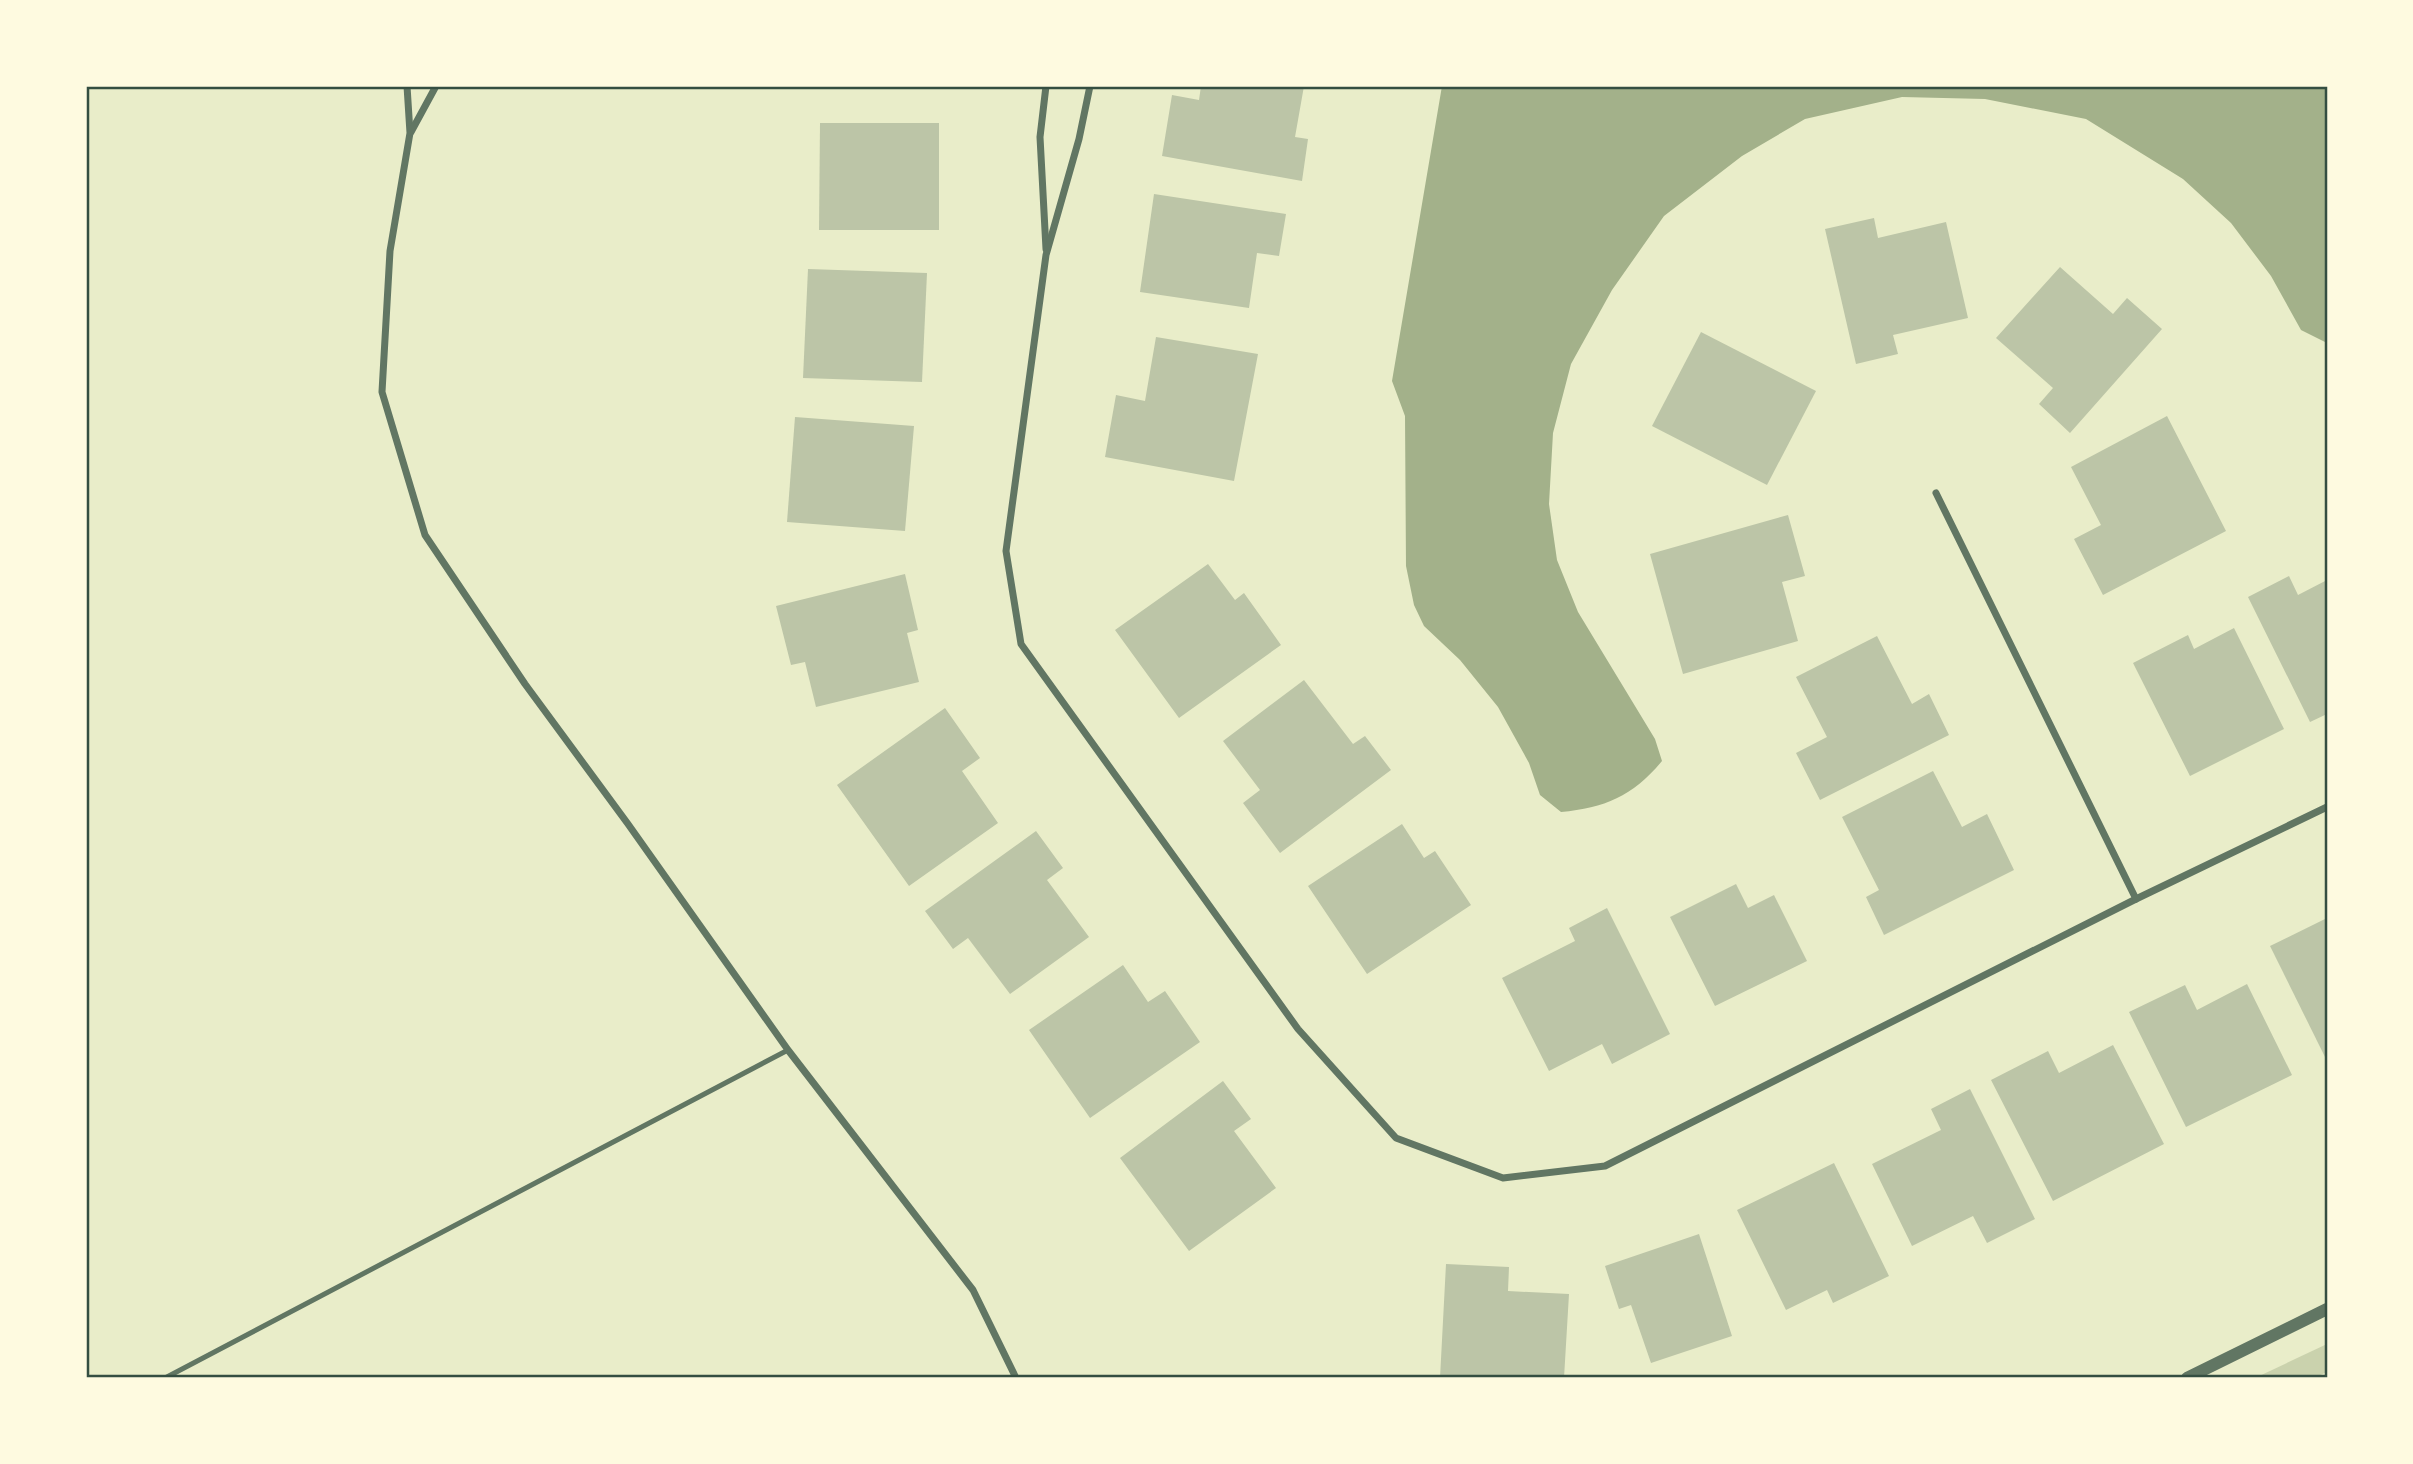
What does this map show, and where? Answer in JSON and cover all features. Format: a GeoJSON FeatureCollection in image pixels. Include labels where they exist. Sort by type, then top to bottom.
{"type":"FeatureCollection","features":[{"type":"Feature","properties":{"kind":"street"},"geometry":{"type":"LineString","coordinates":[[407,86],[410,133],[390,251],[382,392],[425,535],[525,684],[788,1049],[973,1290],[1016,1378]]}},
{"type":"Feature","properties":{"kind":"street"},"geometry":{"type":"LineString","coordinates":[[410,133],[436,86]]}},
{"type":"Feature","properties":{"kind":"street"},"geometry":{"type":"LineString","coordinates":[[1046,86],[1040,137],[1046,255]]}},
{"type":"Feature","properties":{"kind":"street"},"geometry":{"type":"LineString","coordinates":[[1090,86],[1079,139],[1046,255],[1006,551],[1021,644],[1298,1029],[1396,1138],[1503,1178],[1605,1166],[2136,898],[2327,807]]}},
{"type":"Feature","properties":{"kind":"street"},"geometry":{"type":"LineString","coordinates":[[1936,493],[2136,898]]}},
{"type":"Feature","properties":{"kind":"street"},"geometry":{"type":"LineString","coordinates":[[2187,1378],[2327,1309]]}},
{"type":"Feature","properties":{"kind":"lane"},"geometry":{"type":"LineString","coordinates":[[165,1378],[788,1049]]}},
{"type":"Feature","properties":{"kind":"shaded area"},"geometry":{"type":"Polygon","coordinates":[[[1442,86],[2327,86],[2327,343],[2301,330],[2271,276],[2231,223],[2183,179],[2086,119],[1985,99],[1902,97],[1805,119],[1742,156],[1664,216],[1612,290],[1571,364],[1553,433],[1549,504],[1557,560],[1578,612],[1655,739],[1662,761],[1640,783],[1617,798],[1591,807],[1561,812],[1540,795],[1529,763],[1498,707],[1460,660],[1424,626],[1414,605],[1406,566],[1405,416],[1392,381],[1442,86]]]}},
{"type":"Feature","properties":{"kind":"shaded area"},"geometry":{"type":"Polygon","coordinates":[[[2327,1344],[2327,1372],[2314,1378],[2255,1378],[2327,1344]]]}},
{"type":"Feature","properties":{"kind":"building"},"geometry":{"type":"Polygon","coordinates":[[[1201,86],[1304,86],[1295,137],[1308,139],[1302,181],[1162,156],[1172,95],[1199,100],[1201,86]]]}},
{"type":"Feature","properties":{"kind":"building"},"geometry":{"type":"Polygon","coordinates":[[[820,123],[939,123],[939,230],[819,230],[820,123]]]}},
{"type":"Feature","properties":{"kind":"building"},"geometry":{"type":"Polygon","coordinates":[[[1154,194],[1286,214],[1279,256],[1257,253],[1249,308],[1140,292],[1154,194]]]}},
{"type":"Feature","properties":{"kind":"building"},"geometry":{"type":"Polygon","coordinates":[[[1874,218],[1878,238],[1946,222],[1968,318],[1893,335],[1898,354],[1856,364],[1825,229],[1874,218]]]}},
{"type":"Feature","properties":{"kind":"building"},"geometry":{"type":"Polygon","coordinates":[[[2060,267],[2113,314],[2127,298],[2162,329],[2070,433],[2039,404],[2053,388],[1996,338],[2060,267]]]}},
{"type":"Feature","properties":{"kind":"building"},"geometry":{"type":"Polygon","coordinates":[[[808,269],[927,273],[922,382],[803,378],[808,269]]]}},
{"type":"Feature","properties":{"kind":"building"},"geometry":{"type":"Polygon","coordinates":[[[1701,332],[1816,391],[1767,485],[1652,426],[1701,332]]]}},
{"type":"Feature","properties":{"kind":"building"},"geometry":{"type":"Polygon","coordinates":[[[1156,337],[1258,354],[1234,481],[1105,457],[1116,395],[1145,401],[1156,337]]]}},
{"type":"Feature","properties":{"kind":"building"},"geometry":{"type":"Polygon","coordinates":[[[2167,416],[2226,531],[2103,595],[2074,539],[2101,525],[2071,467],[2167,416]]]}},
{"type":"Feature","properties":{"kind":"building"},"geometry":{"type":"Polygon","coordinates":[[[795,417],[914,426],[905,531],[787,522],[795,417]]]}},
{"type":"Feature","properties":{"kind":"building"},"geometry":{"type":"Polygon","coordinates":[[[1788,515],[1805,576],[1782,582],[1798,641],[1683,674],[1650,554],[1788,515]]]}},
{"type":"Feature","properties":{"kind":"building"},"geometry":{"type":"Polygon","coordinates":[[[1208,564],[1235,600],[1244,593],[1281,645],[1179,718],[1115,630],[1208,564]]]}},
{"type":"Feature","properties":{"kind":"building"},"geometry":{"type":"Polygon","coordinates":[[[905,574],[918,630],[907,633],[919,682],[816,707],[805,662],[791,665],[776,606],[905,574]]]}},
{"type":"Feature","properties":{"kind":"building"},"geometry":{"type":"Polygon","coordinates":[[[2289,576],[2298,595],[2327,580],[2327,714],[2310,722],[2248,597],[2289,576]]]}},
{"type":"Feature","properties":{"kind":"building"},"geometry":{"type":"Polygon","coordinates":[[[2234,628],[2284,729],[2190,776],[2133,663],[2188,635],[2194,649],[2234,628]]]}},
{"type":"Feature","properties":{"kind":"building"},"geometry":{"type":"Polygon","coordinates":[[[1877,636],[1912,704],[1929,694],[1949,735],[1820,800],[1796,753],[1827,737],[1796,677],[1877,636]]]}},
{"type":"Feature","properties":{"kind":"building"},"geometry":{"type":"Polygon","coordinates":[[[1304,680],[1353,744],[1365,736],[1391,770],[1280,853],[1243,803],[1260,790],[1223,741],[1304,680]]]}},
{"type":"Feature","properties":{"kind":"building"},"geometry":{"type":"Polygon","coordinates":[[[945,708],[980,758],[962,771],[998,823],[909,886],[837,785],[945,708]]]}},
{"type":"Feature","properties":{"kind":"building"},"geometry":{"type":"Polygon","coordinates":[[[1933,771],[1962,827],[1987,814],[2014,870],[1884,935],[1866,897],[1879,890],[1842,817],[1933,771]]]}},
{"type":"Feature","properties":{"kind":"building"},"geometry":{"type":"Polygon","coordinates":[[[1402,824],[1424,858],[1435,851],[1471,905],[1367,974],[1308,886],[1402,824]]]}},
{"type":"Feature","properties":{"kind":"building"},"geometry":{"type":"Polygon","coordinates":[[[1036,831],[1063,868],[1047,880],[1089,937],[1010,994],[968,938],[953,949],[925,911],[1036,831]]]}},
{"type":"Feature","properties":{"kind":"building"},"geometry":{"type":"Polygon","coordinates":[[[1736,884],[1748,908],[1774,895],[1807,961],[1715,1006],[1670,917],[1736,884]]]}},
{"type":"Feature","properties":{"kind":"building"},"geometry":{"type":"Polygon","coordinates":[[[1607,908],[1670,1034],[1612,1064],[1602,1044],[1549,1071],[1502,978],[1575,941],[1569,928],[1607,908]]]}},
{"type":"Feature","properties":{"kind":"building"},"geometry":{"type":"Polygon","coordinates":[[[2327,918],[2327,1061],[2270,946],[2327,918]]]}},
{"type":"Feature","properties":{"kind":"building"},"geometry":{"type":"Polygon","coordinates":[[[1123,965],[1148,1002],[1165,991],[1200,1042],[1090,1118],[1029,1030],[1123,965]]]}},
{"type":"Feature","properties":{"kind":"building"},"geometry":{"type":"Polygon","coordinates":[[[2247,984],[2292,1075],[2186,1127],[2129,1012],[2185,985],[2197,1010],[2247,984]]]}},
{"type":"Feature","properties":{"kind":"building"},"geometry":{"type":"Polygon","coordinates":[[[2113,1045],[2164,1144],[2053,1201],[1991,1080],[2048,1051],[2059,1073],[2113,1045]]]}},
{"type":"Feature","properties":{"kind":"building"},"geometry":{"type":"Polygon","coordinates":[[[1223,1081],[1251,1119],[1234,1131],[1276,1188],[1189,1251],[1120,1158],[1223,1081]]]}},
{"type":"Feature","properties":{"kind":"building"},"geometry":{"type":"Polygon","coordinates":[[[1970,1089],[2035,1219],[1987,1243],[1973,1216],[1912,1246],[1872,1164],[1941,1130],[1931,1109],[1970,1089]]]}},
{"type":"Feature","properties":{"kind":"building"},"geometry":{"type":"Polygon","coordinates":[[[1834,1163],[1889,1276],[1833,1303],[1827,1290],[1786,1310],[1737,1210],[1834,1163]]]}},
{"type":"Feature","properties":{"kind":"building"},"geometry":{"type":"Polygon","coordinates":[[[1699,1234],[1732,1336],[1651,1363],[1631,1305],[1619,1309],[1605,1266],[1699,1234]]]}},
{"type":"Feature","properties":{"kind":"building"},"geometry":{"type":"Polygon","coordinates":[[[1446,1264],[1509,1267],[1508,1291],[1569,1294],[1564,1378],[1440,1378],[1446,1264]]]}}]}
